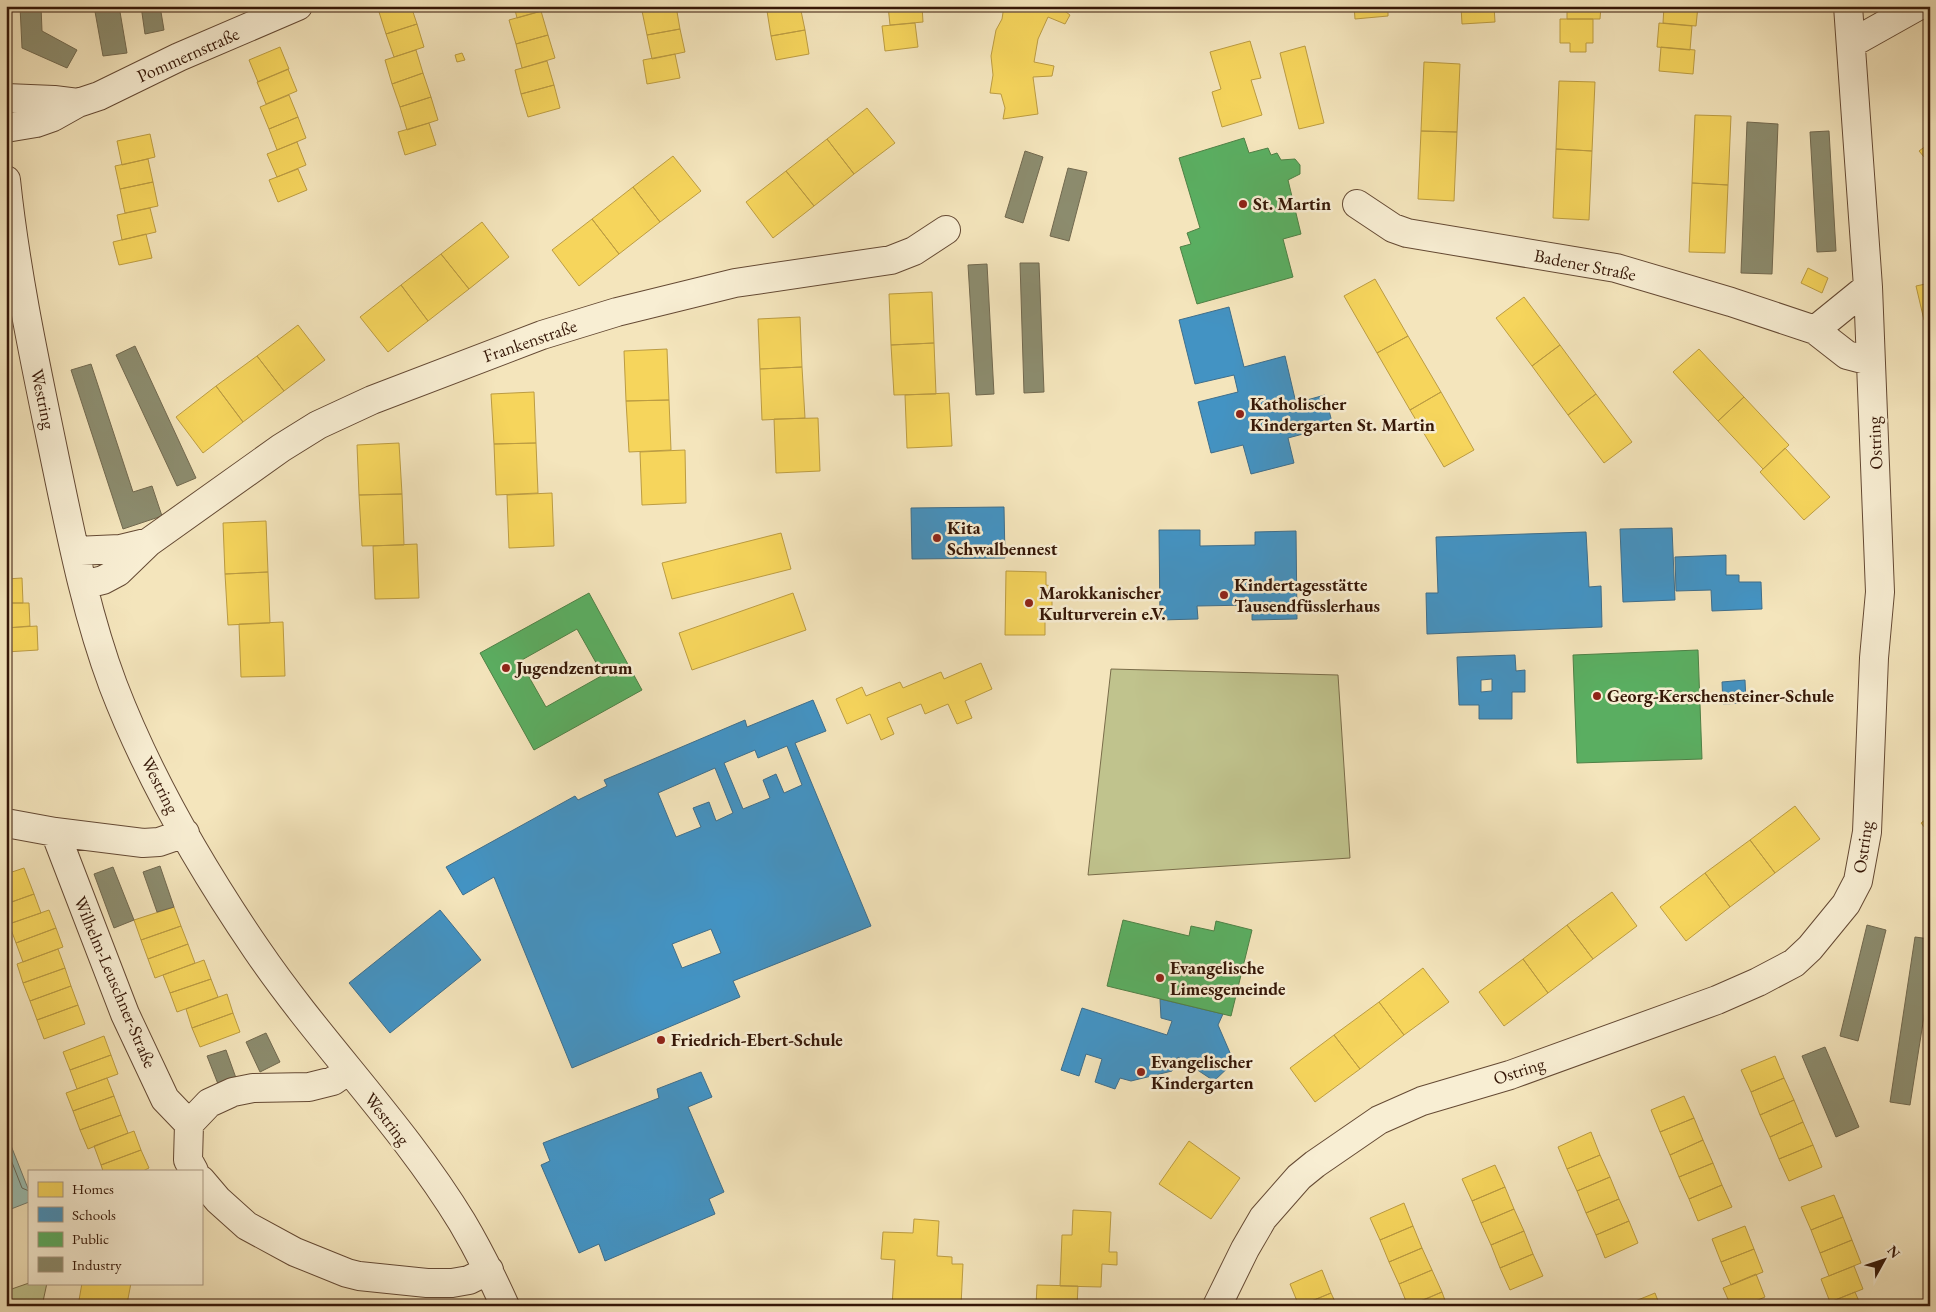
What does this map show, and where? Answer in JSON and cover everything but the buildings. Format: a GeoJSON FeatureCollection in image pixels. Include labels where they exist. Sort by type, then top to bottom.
{"type":"FeatureCollection","features":[{"type":"Feature","properties":{"kind":"street","name":"Pommernstraße"},"geometry":{"type":"LineString","coordinates":[[6,128],[36,123],[53,117],[78,103],[99,96],[179,57],[298,6]]}},
{"type":"Feature","properties":{"kind":"street","name":"Ostring"},"geometry":{"type":"LineString","coordinates":[[1217,1306],[1245,1249],[1263,1218],[1299,1177],[1379,1120],[1422,1102],[1510,1075],[1717,1000],[1758,982],[1794,963],[1810,948],[1846,904],[1858,881],[1867,832],[1874,658],[1880,592],[1868,288],[1848,6]]}},
{"type":"Feature","properties":{"kind":"street"},"geometry":{"type":"LineString","coordinates":[[1852,43],[1918,6]]}},
{"type":"Feature","properties":{"kind":"street","name":"Pommernstraße"},"geometry":{"type":"LineString","coordinates":[[6,98],[78,103]]}},
{"type":"Feature","properties":{"kind":"street","name":"Westring"},"geometry":{"type":"LineString","coordinates":[[6,180],[12,238],[33,352],[75,551],[113,683],[134,734],[185,833],[223,899],[260,954],[423,1165],[461,1221],[489,1270],[505,1306]]}},
{"type":"Feature","properties":{"kind":"street","name":"Badener Straße"},"geometry":{"type":"LineString","coordinates":[[1357,204],[1393,228],[1407,233],[1616,268],[1731,302],[1815,330],[1848,355],[1870,361]]}},
{"type":"Feature","properties":{"kind":"street","name":"Frankenstraße"},"geometry":{"type":"LineString","coordinates":[[83,584],[103,580],[118,572],[149,542],[281,448],[318,425],[372,400],[542,335],[617,312],[735,283],[891,260],[914,251],[946,230]]}},
{"type":"Feature","properties":{"kind":"street"},"geometry":{"type":"LineString","coordinates":[[1815,330],[1868,288]]}},
{"type":"Feature","properties":{"kind":"street","name":"Frankenstraße"},"geometry":{"type":"LineString","coordinates":[[75,551],[120,549],[149,542]]}},
{"type":"Feature","properties":{"kind":"street"},"geometry":{"type":"LineString","coordinates":[[6,823],[116,841],[143,843],[159,842],[185,833]]}},
{"type":"Feature","properties":{"kind":"street","name":"Wilhelm-Leuschner-Straße"},"geometry":{"type":"LineString","coordinates":[[55,832],[124,1014],[165,1099],[189,1124]]}},
{"type":"Feature","properties":{"kind":"street"},"geometry":{"type":"LineString","coordinates":[[193,1170],[188,1160],[189,1124],[209,1103],[233,1092],[253,1088],[309,1087],[333,1081],[348,1070]]}},
{"type":"Feature","properties":{"kind":"street"},"geometry":{"type":"LineString","coordinates":[[202,1181],[218,1200],[247,1226],[295,1252],[346,1273],[359,1276],[452,1283],[470,1280],[489,1270]]}},
{"type":"Feature","properties":{"kind":"green space"},"geometry":{"type":"Polygon","coordinates":[[[1111,669],[1338,675],[1350,858],[1088,875],[1111,669]]]}},
{"type":"Feature","properties":{"kind":"green space"},"geometry":{"type":"Polygon","coordinates":[[[28,1283],[47,1284],[42,1306],[6,1306],[6,1291],[28,1283]]]}},
{"type":"Feature","properties":{"kind":"water"},"geometry":{"type":"Polygon","coordinates":[[[6,1133],[28,1188],[28,1202],[6,1211],[6,1133]]]}},
{"type":"Feature","properties":{"kind":"place","name":"St. Martin"},"geometry":{"type":"Point","coordinates":[1243,204]}},
{"type":"Feature","properties":{"kind":"place","name":"Katholischer Kindergarten St. Martin"},"geometry":{"type":"Point","coordinates":[1240,414]}},
{"type":"Feature","properties":{"kind":"place","name":"Kita Schwalbennest"},"geometry":{"type":"Point","coordinates":[937,538]}},
{"type":"Feature","properties":{"kind":"place","name":"Kindertagesstätte Tausendfüsslerhaus"},"geometry":{"type":"Point","coordinates":[1224,595]}},
{"type":"Feature","properties":{"kind":"place","name":"Marokkanischer Kulturverein e.V."},"geometry":{"type":"Point","coordinates":[1029,603]}},
{"type":"Feature","properties":{"kind":"place","name":"Jugendzentrum"},"geometry":{"type":"Point","coordinates":[506,668]}},
{"type":"Feature","properties":{"kind":"place","name":"Georg-Kerschensteiner-Schule"},"geometry":{"type":"Point","coordinates":[1597,696]}},
{"type":"Feature","properties":{"kind":"place","name":"Evangelische Limesgemeinde"},"geometry":{"type":"Point","coordinates":[1160,978]}},
{"type":"Feature","properties":{"kind":"place","name":"Friedrich-Ebert-Schule"},"geometry":{"type":"Point","coordinates":[661,1040]}},
{"type":"Feature","properties":{"kind":"place","name":"Evangelischer Kindergarten"},"geometry":{"type":"Point","coordinates":[1141,1072]}}]}
